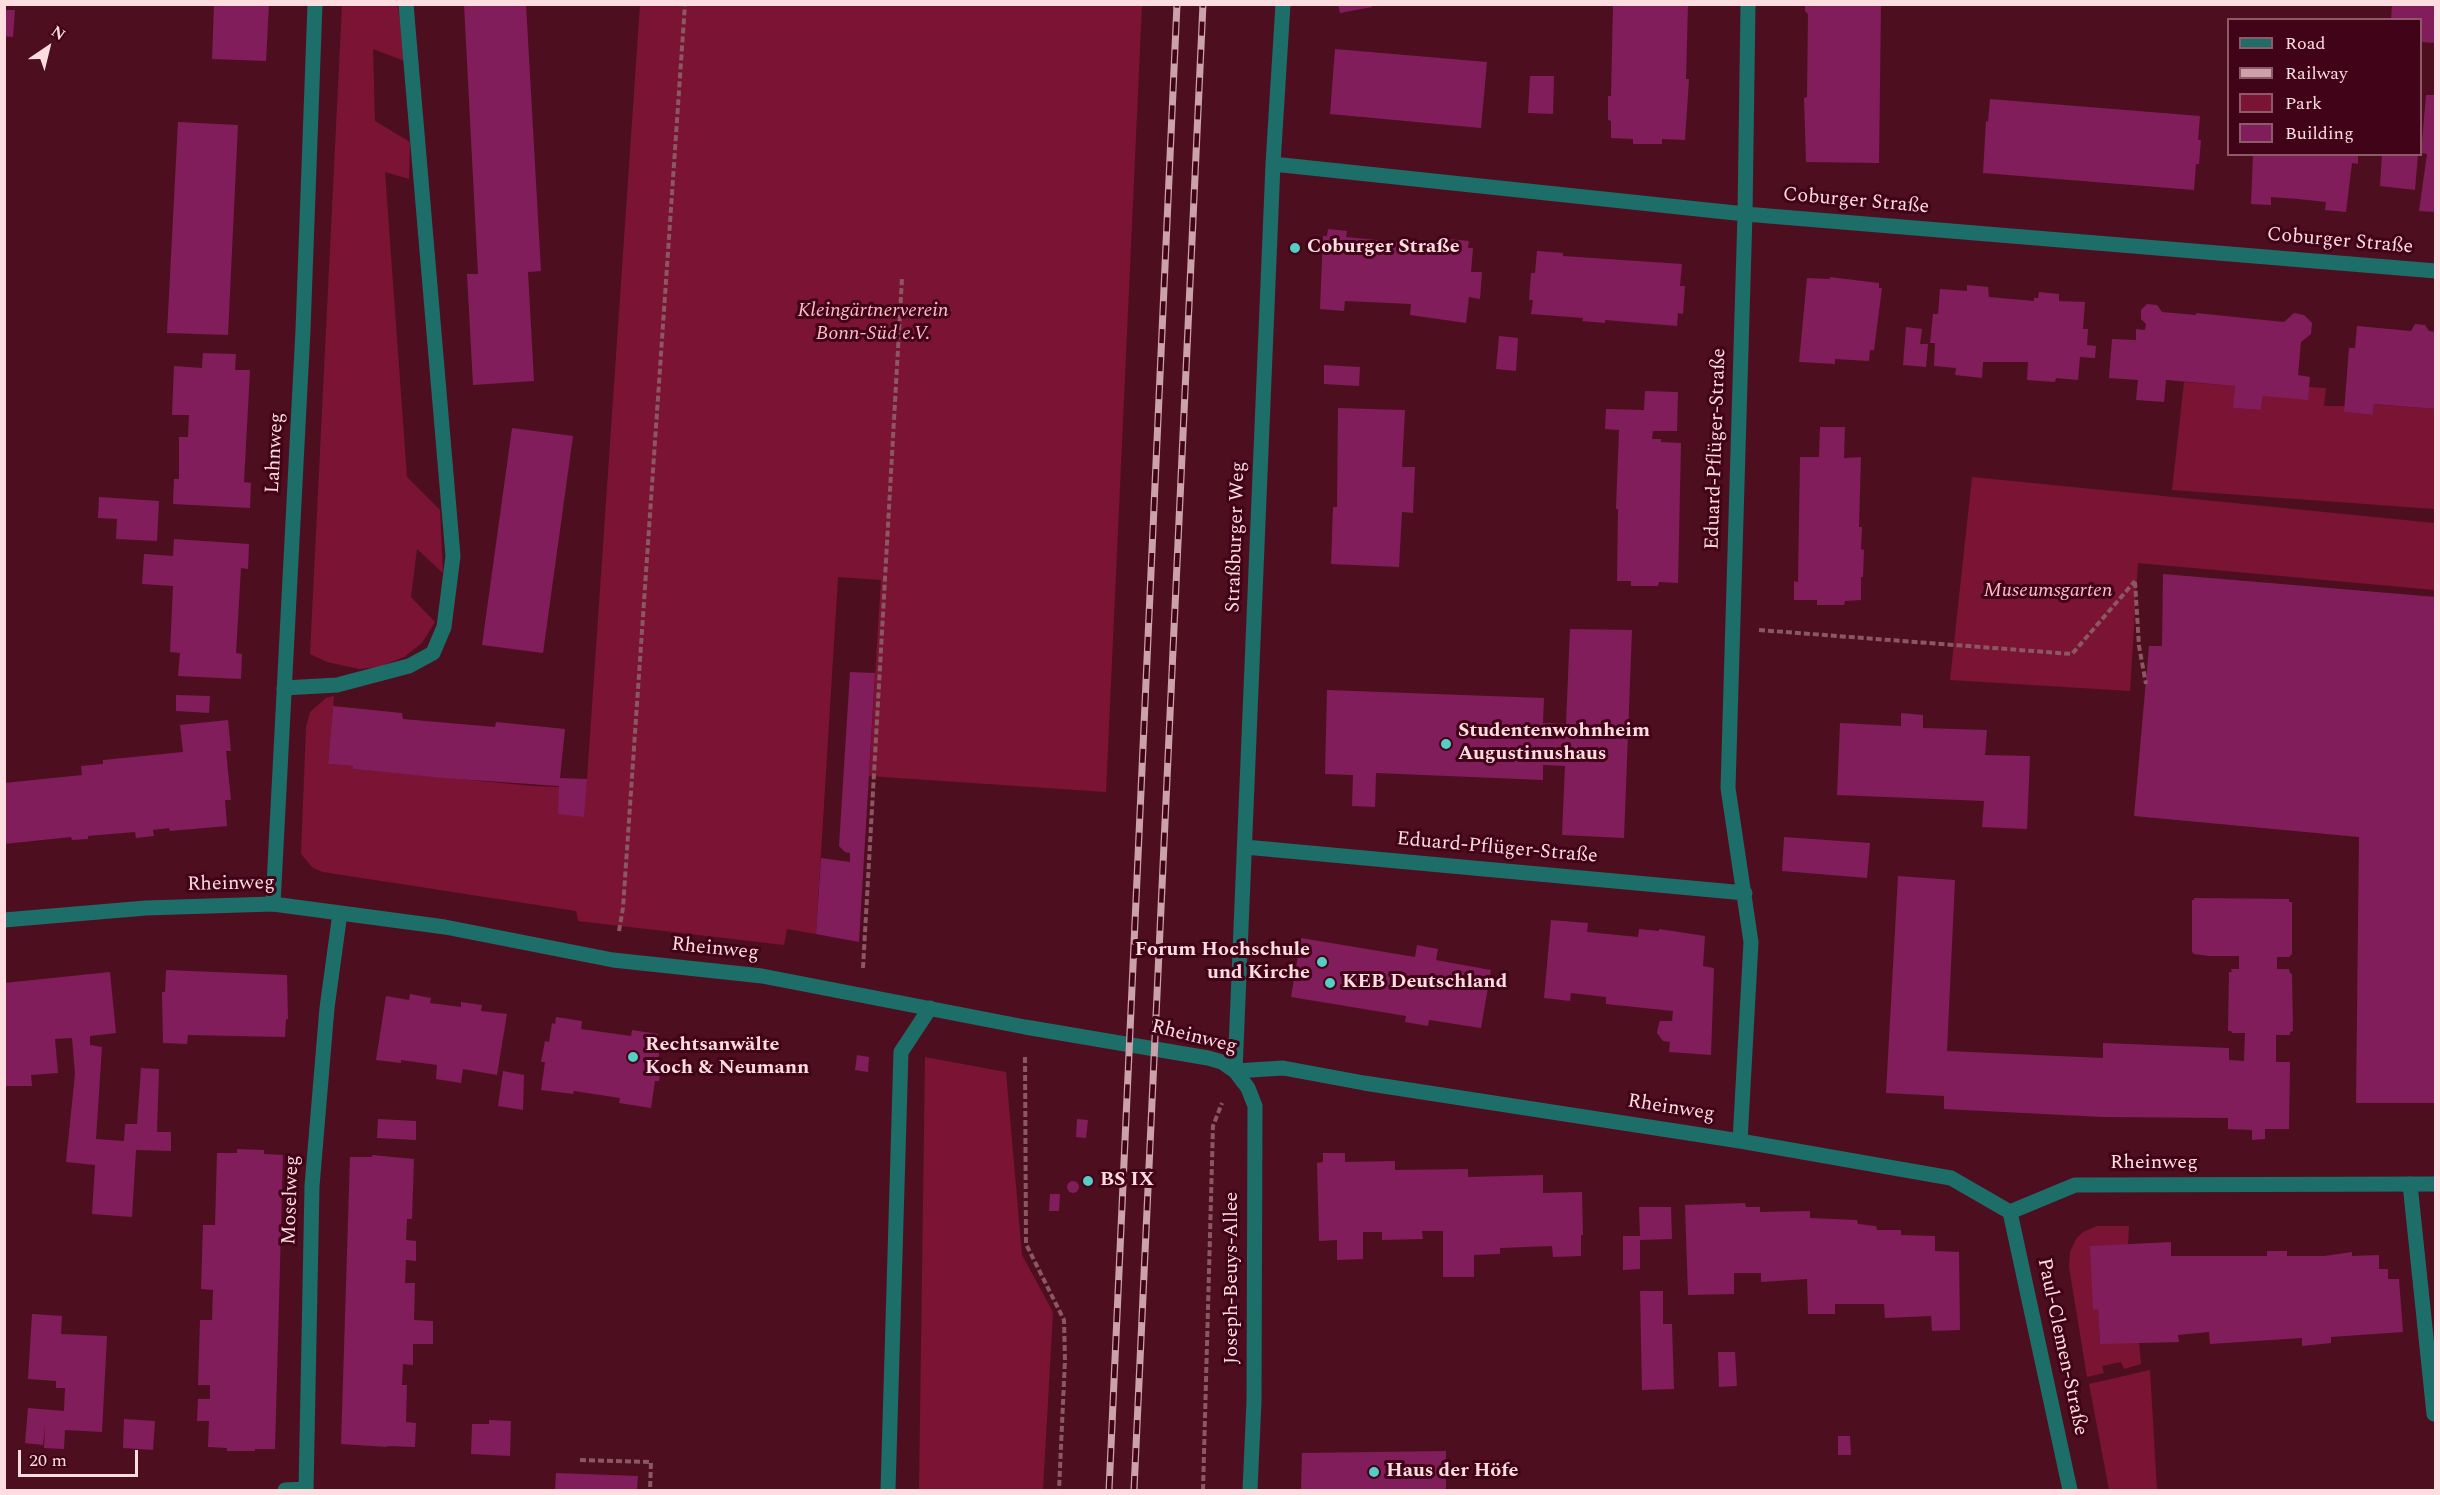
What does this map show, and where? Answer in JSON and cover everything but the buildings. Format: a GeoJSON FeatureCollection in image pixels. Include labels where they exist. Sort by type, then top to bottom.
{"type":"FeatureCollection","features":[{"type":"Feature","properties":{"kind":"street","name":"Lahnweg"},"geometry":{"type":"LineString","coordinates":[[273,904],[303,330],[315,4]]}},
{"type":"Feature","properties":{"kind":"street"},"geometry":{"type":"LineString","coordinates":[[284,688],[337,685],[409,666],[432,653],[444,627],[453,556],[406,4]]}},
{"type":"Feature","properties":{"kind":"street","name":"Straßburger Weg"},"geometry":{"type":"LineString","coordinates":[[1235,1071],[1273,164],[1283,4]]}},
{"type":"Feature","properties":{"kind":"street","name":"Eduard-Pflüger-Straße"},"geometry":{"type":"LineString","coordinates":[[1740,1141],[1751,942],[1728,788],[1748,4]]}},
{"type":"Feature","properties":{"kind":"street","name":"Coburger Straße"},"geometry":{"type":"LineString","coordinates":[[1273,164],[1744,214],[2436,271]]}},
{"type":"Feature","properties":{"kind":"street","name":"Eduard-Pflüger-Straße"},"geometry":{"type":"LineString","coordinates":[[1245,847],[1745,892]]}},
{"type":"Feature","properties":{"kind":"street","name":"Rheinweg"},"geometry":{"type":"LineString","coordinates":[[4,920],[146,908],[273,904],[445,927],[613,960],[762,975],[1024,1027],[1208,1058],[1222,1062],[1235,1071],[1283,1068],[1364,1083],[1740,1141],[1951,1178],[2010,1212],[2075,1185],[2436,1184]]}},
{"type":"Feature","properties":{"kind":"street","name":"Moselweg"},"geometry":{"type":"LineString","coordinates":[[306,1490],[312,1186],[327,1008],[340,913]]}},
{"type":"Feature","properties":{"kind":"street"},"geometry":{"type":"LineString","coordinates":[[888,1491],[901,1052],[930,1008]]}},
{"type":"Feature","properties":{"kind":"street","name":"Joseph-Beuys-Allee"},"geometry":{"type":"LineString","coordinates":[[1235,1071],[1248,1088],[1255,1106],[1254,1401],[1250,1491]]}},
{"type":"Feature","properties":{"kind":"street"},"geometry":{"type":"LineString","coordinates":[[2410,1184],[2434,1414]]}},
{"type":"Feature","properties":{"kind":"street","name":"Paul-Clemen-Straße"},"geometry":{"type":"LineString","coordinates":[[2010,1212],[2070,1491]]}},
{"type":"Feature","properties":{"kind":"street"},"geometry":{"type":"LineString","coordinates":[[285,1491],[306,1490]]}},
{"type":"Feature","properties":{"kind":"path"},"geometry":{"type":"LineString","coordinates":[[613,960],[623,908],[685,4]]}},
{"type":"Feature","properties":{"kind":"path"},"geometry":{"type":"LineString","coordinates":[[862,995],[902,278]]}},
{"type":"Feature","properties":{"kind":"path"},"geometry":{"type":"LineString","coordinates":[[1732,628],[2072,654],[2135,581],[2139,646],[2145,684]]}},
{"type":"Feature","properties":{"kind":"path"},"geometry":{"type":"LineString","coordinates":[[1024,1027],[1026,1244],[1064,1320],[1065,1360],[1059,1491]]}},
{"type":"Feature","properties":{"kind":"path"},"geometry":{"type":"LineString","coordinates":[[1203,1491],[1213,1126],[1235,1071]]}},
{"type":"Feature","properties":{"kind":"path"},"geometry":{"type":"LineString","coordinates":[[579,1460],[651,1462],[650,1491]]}},
{"type":"Feature","properties":{"kind":"green space"},"geometry":{"type":"Polygon","coordinates":[[[342,5],[396,5],[398,8],[407,62],[373,49],[375,121],[410,142],[409,179],[385,172],[407,477],[440,510],[443,573],[417,549],[411,597],[435,622],[422,643],[404,657],[379,667],[359,669],[327,662],[310,654],[342,5]]]}},
{"type":"Feature","properties":{"kind":"green space","name":"Kleingärtnerverein Bonn-Süd e.V."},"geometry":{"type":"Polygon","coordinates":[[[640,5],[1142,5],[1106,792],[869,776],[881,580],[838,577],[816,934],[787,929],[784,945],[578,921],[576,911],[323,872],[313,868],[301,854],[306,727],[310,712],[326,698],[334,696],[328,764],[353,766],[353,769],[533,786],[560,787],[587,779],[640,5]]]}},
{"type":"Feature","properties":{"kind":"green space"},"geometry":{"type":"Polygon","coordinates":[[[2184,382],[2235,386],[2234,408],[2261,410],[2263,396],[2309,387],[2326,388],[2324,406],[2345,406],[2345,412],[2373,415],[2374,404],[2435,409],[2434,509],[2172,490],[2184,382]]]}},
{"type":"Feature","properties":{"kind":"green space","name":"Museumsgarten"},"geometry":{"type":"Polygon","coordinates":[[[1972,477],[2435,523],[2435,590],[2138,563],[2130,691],[1950,680],[1972,477]]]}},
{"type":"Feature","properties":{"kind":"green space"},"geometry":{"type":"Polygon","coordinates":[[[925,1057],[1006,1072],[1022,1255],[1053,1312],[1043,1490],[919,1490],[925,1057]]]}},
{"type":"Feature","properties":{"kind":"green space"},"geometry":{"type":"Polygon","coordinates":[[[2097,1226],[2129,1226],[2128,1245],[2098,1309],[2100,1343],[2139,1342],[2141,1364],[2124,1369],[2121,1362],[2102,1366],[2104,1373],[2087,1377],[2069,1267],[2070,1252],[2076,1239],[2083,1232],[2097,1226]]]}},
{"type":"Feature","properties":{"kind":"green space"},"geometry":{"type":"Polygon","coordinates":[[[2150,1370],[2157,1490],[2109,1490],[2089,1384],[2150,1370]]]}},
{"type":"Feature","properties":{"kind":"railway"},"geometry":{"type":"LineString","coordinates":[[1109,1490],[1177,4]]}},
{"type":"Feature","properties":{"kind":"railway"},"geometry":{"type":"LineString","coordinates":[[1134,1490],[1203,4]]}},
{"type":"Feature","properties":{"kind":"place","name":"Coburger Straße"},"geometry":{"type":"Point","coordinates":[1295,248]}},
{"type":"Feature","properties":{"kind":"place","name":"Studentenwohnheim Augustinushaus"},"geometry":{"type":"Point","coordinates":[1446,744]}},
{"type":"Feature","properties":{"kind":"place","name":"Forum Hochschule und Kirche"},"geometry":{"type":"Point","coordinates":[1322,962]}},
{"type":"Feature","properties":{"kind":"place","name":"KEB Deutschland"},"geometry":{"type":"Point","coordinates":[1330,983]}},
{"type":"Feature","properties":{"kind":"place","name":"Rechtsanwälte Koch & Neumann"},"geometry":{"type":"Point","coordinates":[633,1057]}},
{"type":"Feature","properties":{"kind":"place","name":"BS IX"},"geometry":{"type":"Point","coordinates":[1088,1181]}},
{"type":"Feature","properties":{"kind":"place","name":"Haus der Höfe"},"geometry":{"type":"Point","coordinates":[1374,1472]}}]}
